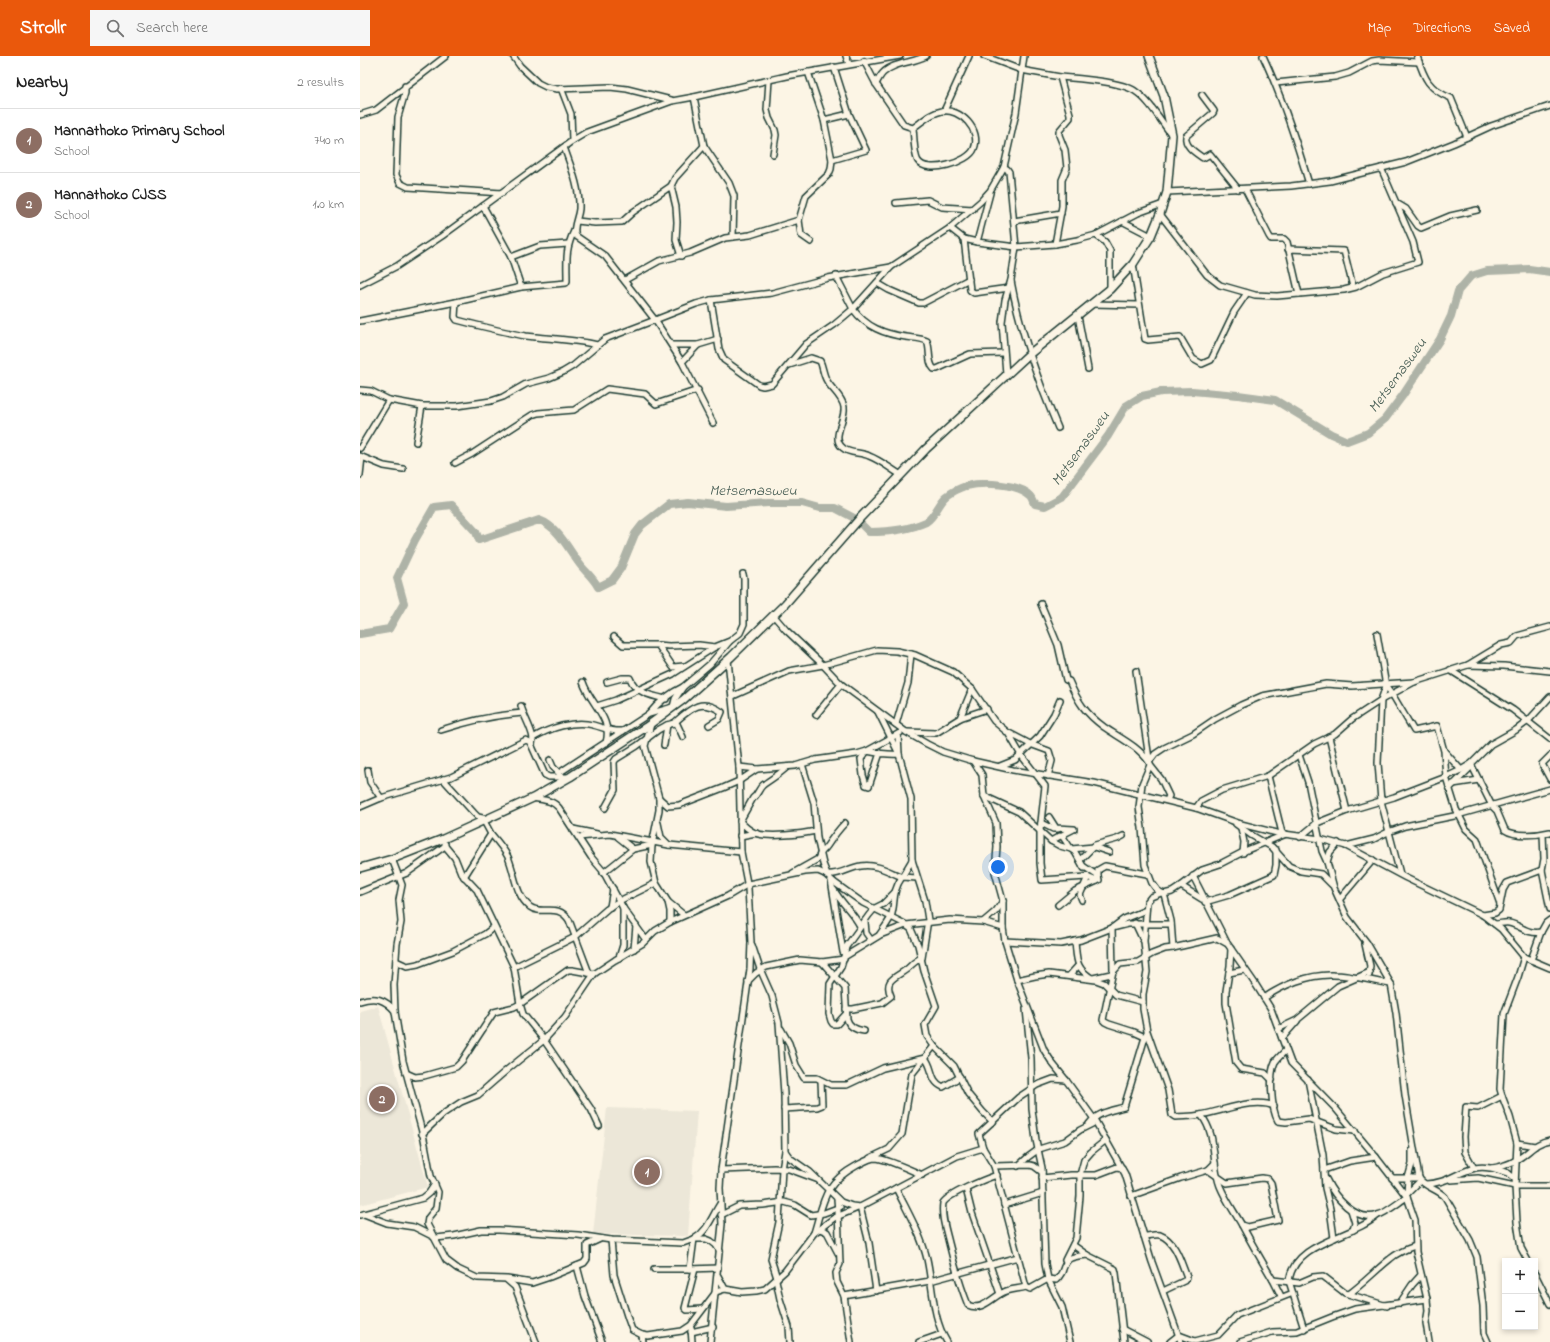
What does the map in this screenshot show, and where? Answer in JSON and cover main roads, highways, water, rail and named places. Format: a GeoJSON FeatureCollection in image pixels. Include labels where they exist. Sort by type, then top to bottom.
{"type":"FeatureCollection","features":[{"type":"Feature","properties":{"kind":"waterway","name":"Metsemasweu"},"geometry":{"type":"LineString","coordinates":[[360,634],[389,629],[404,603],[397,578],[415,540],[434,507],[451,505],[476,532],[479,540],[539,520],[546,523],[563,540],[577,561],[598,587],[612,580],[621,568],[635,534],[642,525],[669,504],[688,502],[726,506],[768,503],[802,503],[820,508],[835,508],[856,519],[869,532],[898,530],[926,522],[932,517],[947,496],[966,486],[991,484],[1018,488],[1031,496],[1035,504],[1045,506],[1062,497],[1108,436],[1126,406],[1142,396],[1161,392],[1192,391],[1275,400],[1331,434],[1347,441],[1368,433],[1385,419],[1403,395],[1440,339],[1451,316],[1458,291],[1471,276],[1487,271],[1529,269],[1550,272]]}},
{"type":"Feature","properties":{"kind":"place","name":"Mannathoko CJSS"},"geometry":{"type":"Point","coordinates":[382,1099]}},
{"type":"Feature","properties":{"kind":"place","name":"Mannathoko Primary School"},"geometry":{"type":"Point","coordinates":[647,1172]}}]}
